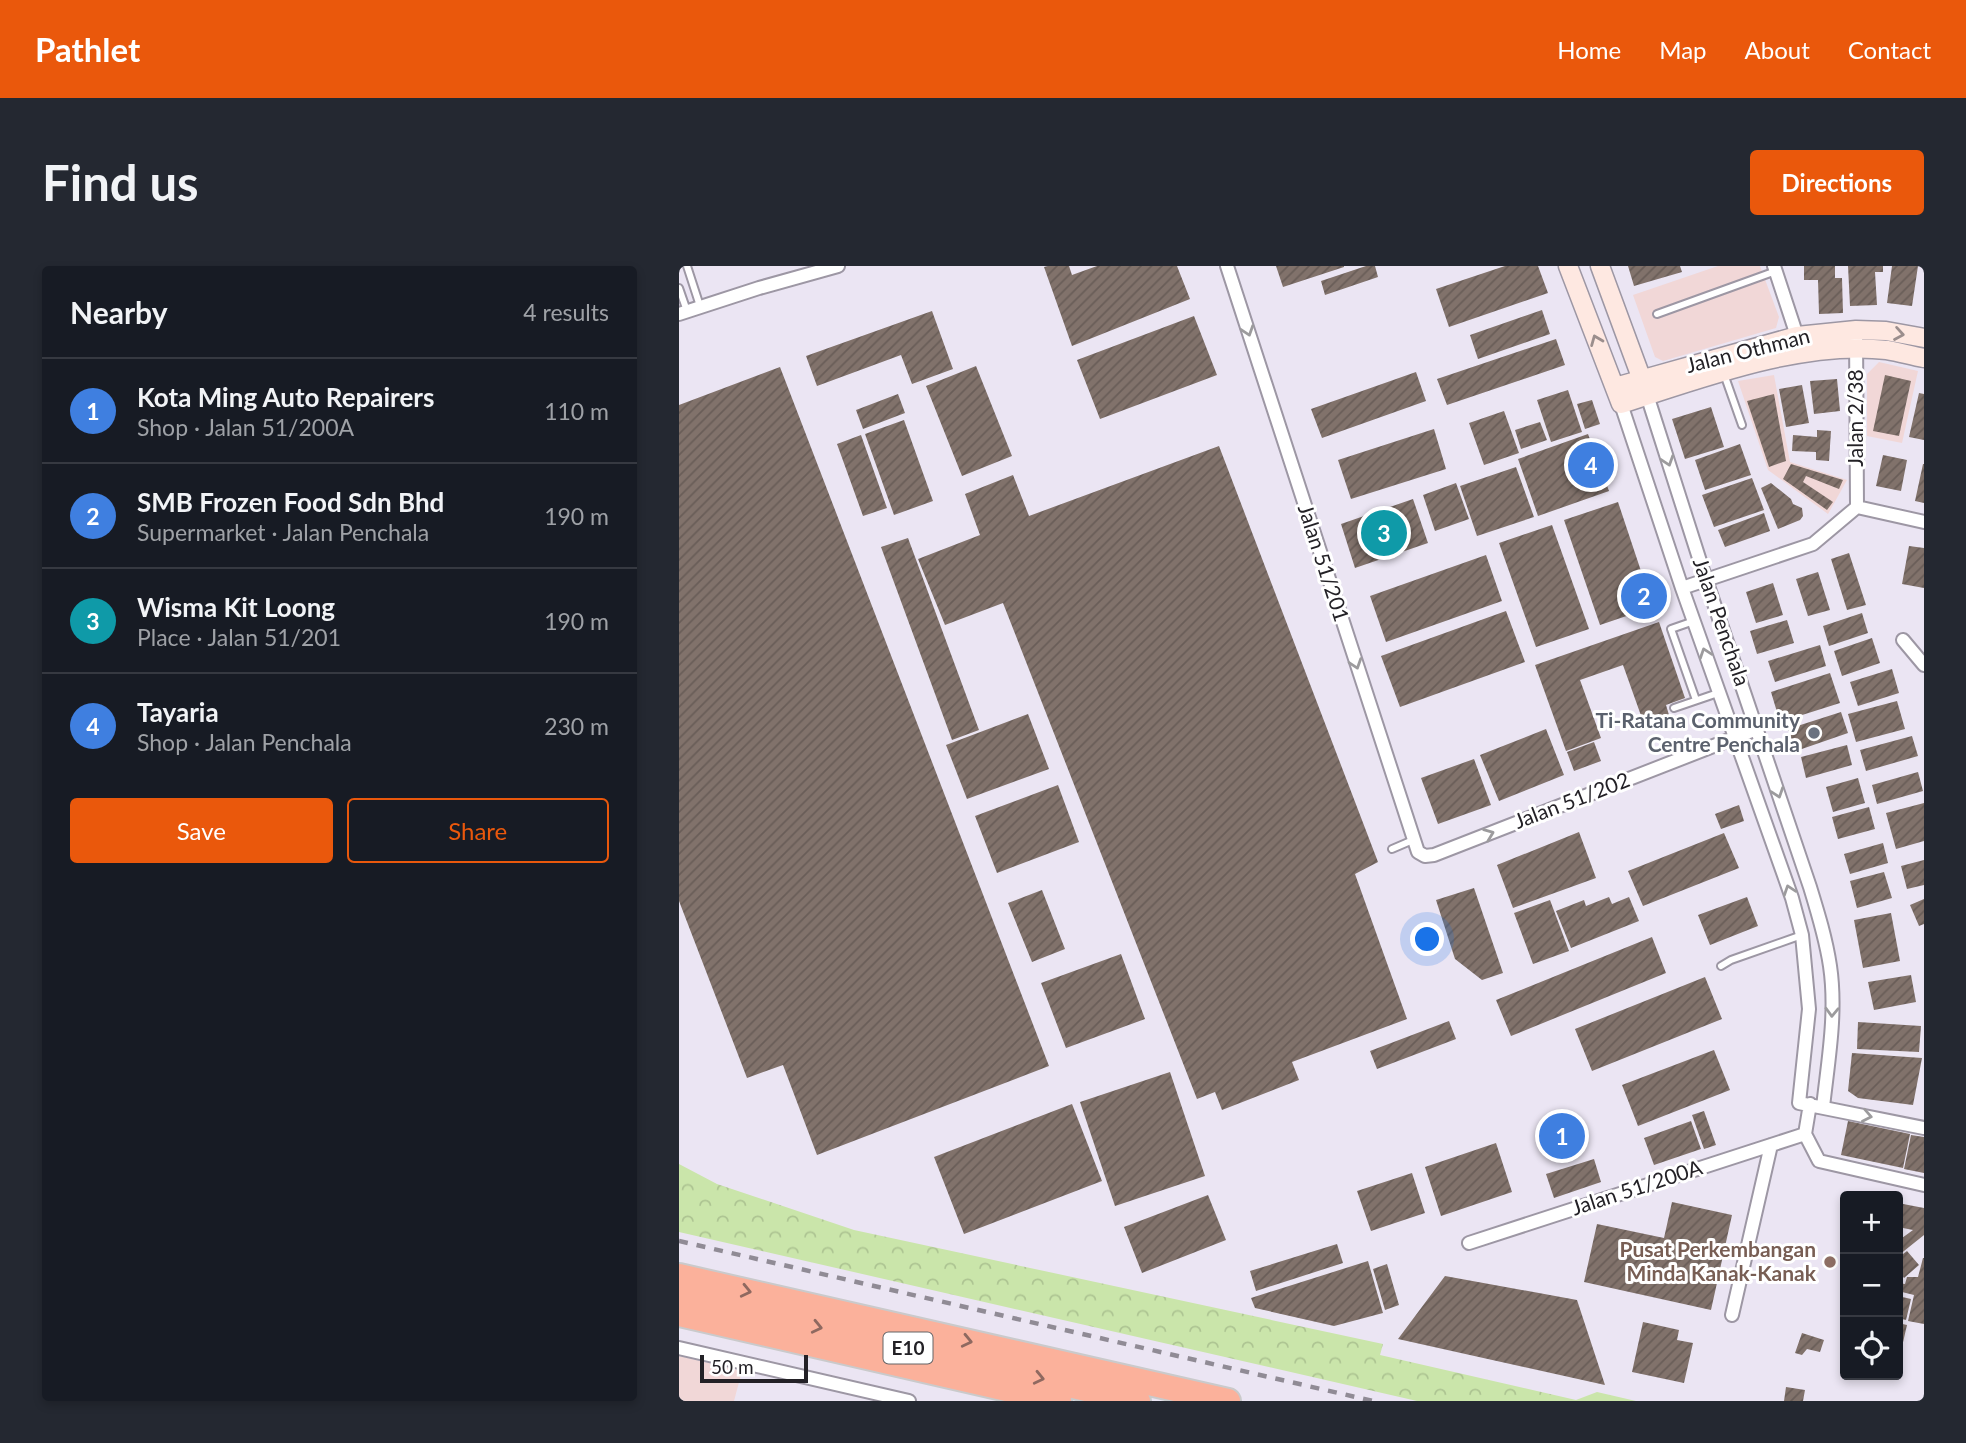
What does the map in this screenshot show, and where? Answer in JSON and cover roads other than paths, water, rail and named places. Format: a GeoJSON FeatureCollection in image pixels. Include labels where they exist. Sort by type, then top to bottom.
{"type":"FeatureCollection","features":[{"type":"Feature","properties":{"kind":"highway"},"geometry":{"type":"LineString","coordinates":[[679,1276],[1227,1401]]}},
{"type":"Feature","properties":{"kind":"highway","name":"E10"},"geometry":{"type":"LineString","coordinates":[[679,1295],[1138,1401]]}},
{"type":"Feature","properties":{"kind":"highway","name":"E10"},"geometry":{"type":"LineString","coordinates":[[679,1314],[1059,1401]]}},
{"type":"Feature","properties":{"kind":"main road","name":"Jalan Penchala"},"geometry":{"type":"LineString","coordinates":[[1568,266],[1618,396]]}},
{"type":"Feature","properties":{"kind":"main road","name":"Jalan Penchala"},"geometry":{"type":"LineString","coordinates":[[1600,266],[1644,387]]}},
{"type":"Feature","properties":{"kind":"main road","name":"Jalan Othman"},"geometry":{"type":"LineString","coordinates":[[1618,396],[1856,330],[1886,331],[1924,338]]}},
{"type":"Feature","properties":{"kind":"main road","name":"Jalan Othman"},"geometry":{"type":"LineString","coordinates":[[1644,387],[1723,372],[1800,344],[1889,351],[1924,358]]}},
{"type":"Feature","properties":{"kind":"street"},"geometry":{"type":"LineString","coordinates":[[683,313],[838,266]]}},
{"type":"Feature","properties":{"kind":"street","name":"Jalan 51/201"},"geometry":{"type":"LineString","coordinates":[[1227,266],[1413,840],[1418,852],[1425,856]]}},
{"type":"Feature","properties":{"kind":"street"},"geometry":{"type":"LineString","coordinates":[[1775,269],[1800,344]]}},
{"type":"Feature","properties":{"kind":"street","name":"Jalan 2/38"},"geometry":{"type":"LineString","coordinates":[[1856,330],[1857,507]]}},
{"type":"Feature","properties":{"kind":"street","name":"Jalan Penchala"},"geometry":{"type":"LineString","coordinates":[[1644,387],[1823,930],[1830,968],[1833,1011],[1823,1107]]}},
{"type":"Feature","properties":{"kind":"street","name":"Jalan Penchala"},"geometry":{"type":"LineString","coordinates":[[1618,396],[1682,588],[1792,898],[1802,935],[1809,1009],[1805,1134]]}},
{"type":"Feature","properties":{"kind":"street"},"geometry":{"type":"LineString","coordinates":[[1682,588],[1813,544],[1857,507],[1924,522]]}},
{"type":"Feature","properties":{"kind":"street"},"geometry":{"type":"LineString","coordinates":[[1903,640],[1924,665]]}},
{"type":"Feature","properties":{"kind":"street","name":"Jalan 51/202"},"geometry":{"type":"LineString","coordinates":[[1425,856],[1465,843],[1757,729]]}},
{"type":"Feature","properties":{"kind":"street"},"geometry":{"type":"LineString","coordinates":[[1804,1104],[1924,1128]]}},
{"type":"Feature","properties":{"kind":"street"},"geometry":{"type":"LineString","coordinates":[[1805,1134],[1819,1161],[1924,1185]]}},
{"type":"Feature","properties":{"kind":"street","name":"Jalan 51/200A"},"geometry":{"type":"LineString","coordinates":[[1469,1243],[1805,1134]]}},
{"type":"Feature","properties":{"kind":"street"},"geometry":{"type":"LineString","coordinates":[[1732,1315],[1770,1145]]}},
{"type":"Feature","properties":{"kind":"street"},"geometry":{"type":"LineString","coordinates":[[679,1349],[909,1401]]}},
{"type":"Feature","properties":{"kind":"lane"},"geometry":{"type":"LineString","coordinates":[[687,266],[700,306]]}},
{"type":"Feature","properties":{"kind":"lane"},"geometry":{"type":"LineString","coordinates":[[1657,314],[1775,269]]}},
{"type":"Feature","properties":{"kind":"lane"},"geometry":{"type":"LineString","coordinates":[[679,288],[683,313]]}},
{"type":"Feature","properties":{"kind":"lane"},"geometry":{"type":"LineString","coordinates":[[1723,372],[1742,425]]}},
{"type":"Feature","properties":{"kind":"lane"},"geometry":{"type":"LineString","coordinates":[[1694,621],[1671,629],[1696,701]]}},
{"type":"Feature","properties":{"kind":"lane"},"geometry":{"type":"LineString","coordinates":[[1674,708],[1719,693]]}},
{"type":"Feature","properties":{"kind":"lane"},"geometry":{"type":"LineString","coordinates":[[1392,849],[1413,840]]}},
{"type":"Feature","properties":{"kind":"lane"},"geometry":{"type":"LineString","coordinates":[[1721,966],[1802,935]]}},
{"type":"Feature","properties":{"kind":"railway"},"geometry":{"type":"LineString","coordinates":[[679,1241],[1373,1401]]}},
{"type":"Feature","properties":{"kind":"place","name":"Tayaria"},"geometry":{"type":"Point","coordinates":[1591,465]}},
{"type":"Feature","properties":{"kind":"place","name":"Wisma Kit Loong"},"geometry":{"type":"Point","coordinates":[1384,533]}},
{"type":"Feature","properties":{"kind":"place","name":"SMB Frozen Food Sdn Bhd"},"geometry":{"type":"Point","coordinates":[1644,596]}},
{"type":"Feature","properties":{"kind":"place","name":"Ti-Ratana Community Centre Penchala"},"geometry":{"type":"Point","coordinates":[1814,733]}},
{"type":"Feature","properties":{"kind":"place","name":"Kota Ming Auto Repairers"},"geometry":{"type":"Point","coordinates":[1562,1136]}},
{"type":"Feature","properties":{"kind":"place","name":"Pusat Perkembangan Minda Kanak-Kanak"},"geometry":{"type":"Point","coordinates":[1830,1262]}}]}
